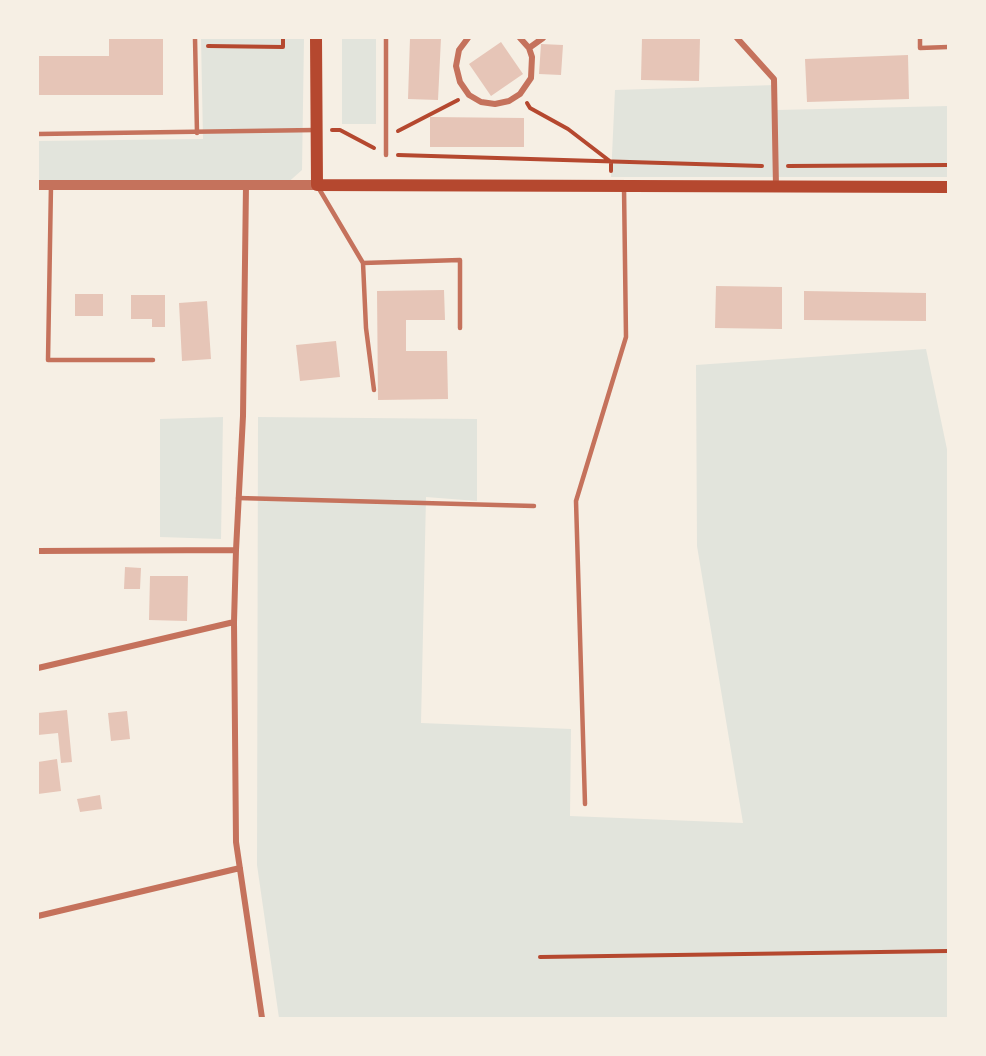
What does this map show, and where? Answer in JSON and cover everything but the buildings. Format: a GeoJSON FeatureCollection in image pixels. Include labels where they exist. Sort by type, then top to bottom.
{"type":"FeatureCollection","features":[{"type":"Feature","properties":{"kind":"main road"},"geometry":{"type":"LineString","coordinates":[[316,38],[316,185],[948,188]]}},
{"type":"Feature","properties":{"kind":"street"},"geometry":{"type":"LineString","coordinates":[[468,38],[459,50],[456,66],[460,82],[469,94],[482,102],[495,104],[508,102],[520,94],[531,78],[532,57],[529,48],[520,38]]}},
{"type":"Feature","properties":{"kind":"street"},"geometry":{"type":"LineString","coordinates":[[529,48],[543,38]]}},
{"type":"Feature","properties":{"kind":"street"},"geometry":{"type":"LineString","coordinates":[[738,38],[774,79],[776,187]]}},
{"type":"Feature","properties":{"kind":"street"},"geometry":{"type":"LineString","coordinates":[[38,184],[316,185]]}},
{"type":"Feature","properties":{"kind":"street"},"geometry":{"type":"LineString","coordinates":[[246,185],[243,416],[234,622],[236,842],[262,1018]]}},
{"type":"Feature","properties":{"kind":"street"},"geometry":{"type":"LineString","coordinates":[[38,551],[236,550]]}},
{"type":"Feature","properties":{"kind":"street"},"geometry":{"type":"LineString","coordinates":[[38,668],[234,622]]}},
{"type":"Feature","properties":{"kind":"street"},"geometry":{"type":"LineString","coordinates":[[38,915],[240,868]]}},
{"type":"Feature","properties":{"kind":"lane"},"geometry":{"type":"LineString","coordinates":[[195,38],[197,132]]}},
{"type":"Feature","properties":{"kind":"lane"},"geometry":{"type":"LineString","coordinates":[[386,38],[386,155]]}},
{"type":"Feature","properties":{"kind":"lane"},"geometry":{"type":"LineString","coordinates":[[920,38],[920,48],[948,47]]}},
{"type":"Feature","properties":{"kind":"lane"},"geometry":{"type":"LineString","coordinates":[[38,135],[316,130]]}},
{"type":"Feature","properties":{"kind":"lane"},"geometry":{"type":"LineString","coordinates":[[51,184],[48,360],[153,360]]}},
{"type":"Feature","properties":{"kind":"lane"},"geometry":{"type":"LineString","coordinates":[[316,185],[363,263],[366,328],[374,390]]}},
{"type":"Feature","properties":{"kind":"lane"},"geometry":{"type":"LineString","coordinates":[[585,804],[576,501],[626,337],[624,186]]}},
{"type":"Feature","properties":{"kind":"lane"},"geometry":{"type":"LineString","coordinates":[[363,263],[460,260],[460,328]]}},
{"type":"Feature","properties":{"kind":"lane"},"geometry":{"type":"LineString","coordinates":[[238,498],[534,506]]}},
{"type":"Feature","properties":{"kind":"path"},"geometry":{"type":"LineString","coordinates":[[195,46],[283,47],[283,38]]}},
{"type":"Feature","properties":{"kind":"path"},"geometry":{"type":"LineString","coordinates":[[386,138],[469,94]]}},
{"type":"Feature","properties":{"kind":"path"},"geometry":{"type":"LineString","coordinates":[[520,94],[530,108],[568,129],[611,162]]}},
{"type":"Feature","properties":{"kind":"path"},"geometry":{"type":"LineString","coordinates":[[316,130],[340,130],[386,155],[776,166],[948,165]]}},
{"type":"Feature","properties":{"kind":"path"},"geometry":{"type":"LineString","coordinates":[[609,186],[611,162]]}},
{"type":"Feature","properties":{"kind":"path"},"geometry":{"type":"LineString","coordinates":[[540,957],[948,951]]}},
{"type":"Feature","properties":{"kind":"shaded area"},"geometry":{"type":"Polygon","coordinates":[[[201,38],[304,38],[302,170],[284,186],[38,181],[38,141],[203,139],[201,38]]]}},
{"type":"Feature","properties":{"kind":"shaded area"},"geometry":{"type":"Polygon","coordinates":[[[342,38],[376,38],[376,124],[342,124],[342,38]]]}},
{"type":"Feature","properties":{"kind":"shaded area"},"geometry":{"type":"Polygon","coordinates":[[[776,85],[777,110],[948,106],[948,177],[611,177],[615,90],[776,85]]]}},
{"type":"Feature","properties":{"kind":"shaded area"},"geometry":{"type":"Polygon","coordinates":[[[926,349],[948,454],[948,1018],[279,1018],[257,865],[258,417],[477,419],[477,501],[426,497],[421,723],[571,729],[570,816],[743,823],[697,546],[696,365],[926,349]]]}},
{"type":"Feature","properties":{"kind":"shaded area"},"geometry":{"type":"Polygon","coordinates":[[[223,417],[221,539],[160,537],[160,419],[223,417]]]}}]}
